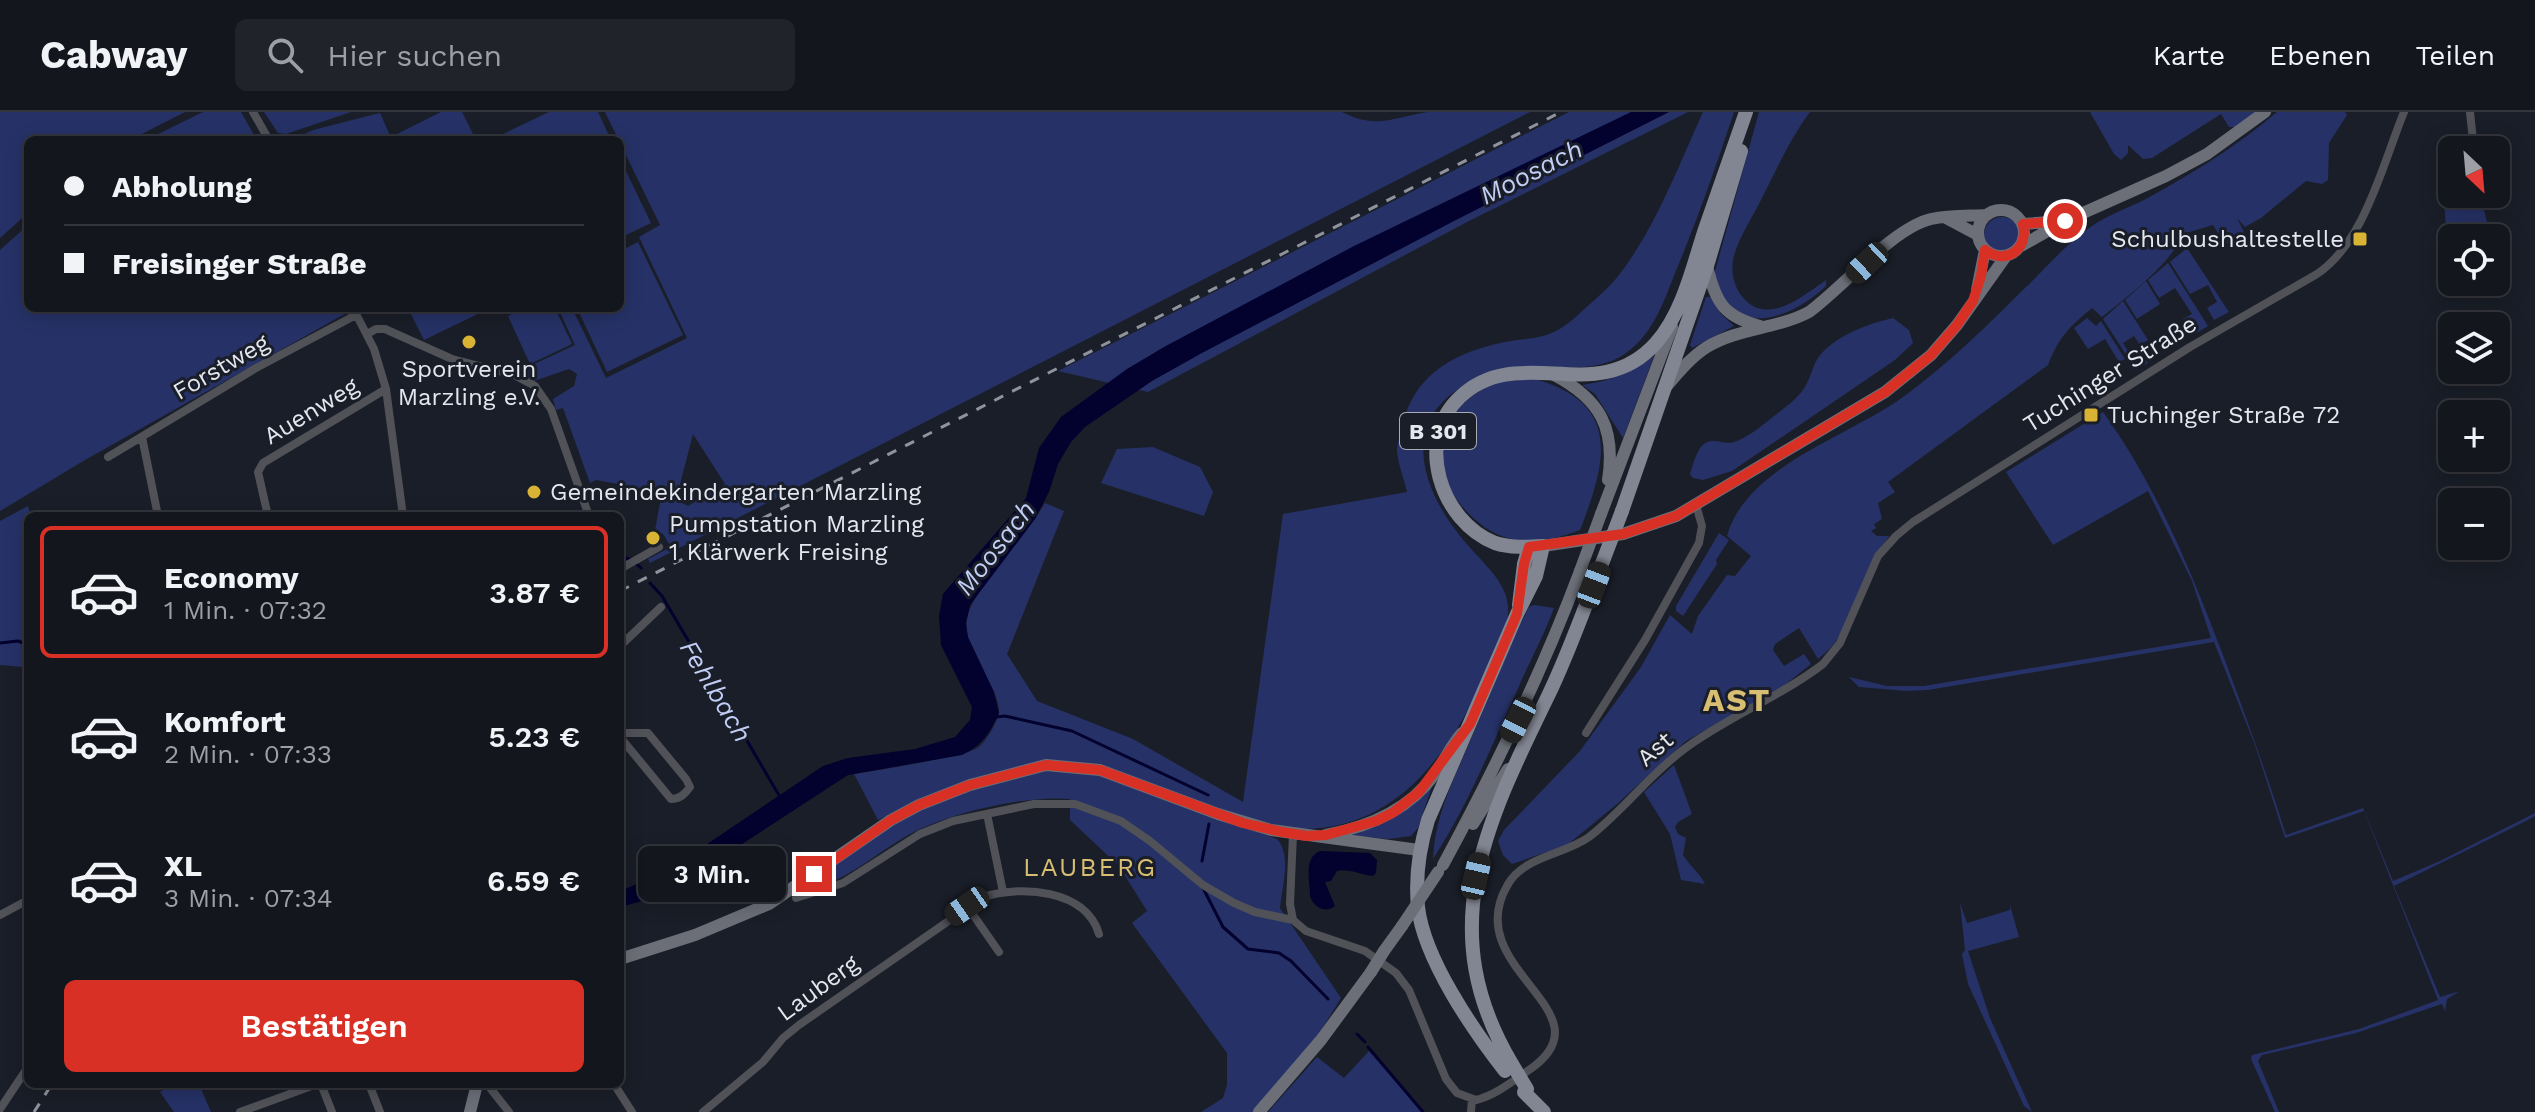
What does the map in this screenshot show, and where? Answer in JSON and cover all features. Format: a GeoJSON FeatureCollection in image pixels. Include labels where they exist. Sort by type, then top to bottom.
{"type":"FeatureCollection","features":[{"type":"Feature","properties":{"kind":"main road","name":"B 301"},"geometry":{"type":"LineString","coordinates":[[1441,869],[1484,808],[1521,747],[1565,659],[1622,511],[1707,266],[1735,175],[1748,112]]}},
{"type":"Feature","properties":{"kind":"main road","name":"B 301"},"geometry":{"type":"LineString","coordinates":[[1441,869],[1524,708],[1580,571],[1680,305],[1748,112]]}},
{"type":"Feature","properties":{"kind":"main road"},"geometry":{"type":"LineString","coordinates":[[2021,246],[2025,235],[2023,224],[2010,212],[1998,210],[1987,215],[1980,224],[1978,235],[1985,250],[1994,256],[2006,256],[2065,221],[2184,167],[2225,144],[2265,112]]}},
{"type":"Feature","properties":{"kind":"main road","name":"B 301"},"geometry":{"type":"LineString","coordinates":[[1666,387],[1703,349],[1733,335],[1796,319],[1809,312],[1903,232],[1918,223],[1943,217],[1987,215]]}},
{"type":"Feature","properties":{"kind":"main road"},"geometry":{"type":"LineString","coordinates":[[1943,217],[1978,235]]}},
{"type":"Feature","properties":{"kind":"main road"},"geometry":{"type":"LineString","coordinates":[[2023,224],[2065,221]]}},
{"type":"Feature","properties":{"kind":"main road","name":"B 301"},"geometry":{"type":"LineString","coordinates":[[1973,301],[1985,250]]}},
{"type":"Feature","properties":{"kind":"main road","name":"B 301"},"geometry":{"type":"LineString","coordinates":[[1500,544],[1536,546],[1637,531],[1696,505],[1885,392],[1931,355],[1957,325],[2006,256]]}},
{"type":"Feature","properties":{"kind":"main road"},"geometry":{"type":"LineString","coordinates":[[1707,266],[1719,302],[1730,314],[1740,321],[1766,327]]}},
{"type":"Feature","properties":{"kind":"main road","name":"B 301"},"geometry":{"type":"LineString","coordinates":[[1521,578],[1514,560],[1500,544],[1474,529],[1452,505],[1437,466],[1437,433],[1446,413],[1479,383],[1514,372],[1599,375],[1626,366],[1659,339],[1680,305]]}},
{"type":"Feature","properties":{"kind":"main road","name":"B 301"},"geometry":{"type":"LineString","coordinates":[[1554,375],[1586,396],[1598,409],[1611,453],[1608,496]]}},
{"type":"Feature","properties":{"kind":"main road","name":"B 301"},"geometry":{"type":"LineString","coordinates":[[1517,614],[1521,578],[1536,546]]}},
{"type":"Feature","properties":{"kind":"main road","name":"B 301"},"geometry":{"type":"LineString","coordinates":[[1536,546],[1536,576],[1439,792],[1419,850],[1418,909],[1426,935],[1457,1002],[1476,1032],[1543,1111]]}},
{"type":"Feature","properties":{"kind":"main road"},"geometry":{"type":"LineString","coordinates":[[1300,835],[1349,830],[1394,812],[1427,783],[1470,724]]}},
{"type":"Feature","properties":{"kind":"main road","name":"B 301"},"geometry":{"type":"LineString","coordinates":[[1509,1068],[1480,994],[1471,934],[1476,876],[1483,847],[1521,747]]}},
{"type":"Feature","properties":{"kind":"main road"},"geometry":{"type":"LineString","coordinates":[[624,958],[695,935],[769,904],[891,820],[919,805],[1011,772],[1046,765],[1118,775],[1243,823],[1300,835],[1419,850]]}},
{"type":"Feature","properties":{"kind":"main road"},"geometry":{"type":"LineString","coordinates":[[1259,1112],[1321,1040],[1441,869]]}},
{"type":"Feature","properties":{"kind":"main road"},"geometry":{"type":"LineString","coordinates":[[470,1112],[476,1088]]}},
{"type":"Feature","properties":{"kind":"street"},"geometry":{"type":"LineString","coordinates":[[253,112],[267,136]]}},
{"type":"Feature","properties":{"kind":"street","name":"Tuchinger Straße"},"geometry":{"type":"LineString","coordinates":[[1823,664],[1840,643],[1878,556],[1904,529],[2179,353],[2331,263],[2352,236],[2362,216],[2404,112]]}},
{"type":"Feature","properties":{"kind":"street"},"geometry":{"type":"LineString","coordinates":[[2470,112],[2473,136]]}},
{"type":"Feature","properties":{"kind":"street","name":"Forstweg"},"geometry":{"type":"LineString","coordinates":[[108,457],[353,312]]}},
{"type":"Feature","properties":{"kind":"street"},"geometry":{"type":"LineString","coordinates":[[356,312],[367,334],[386,389],[402,512]]}},
{"type":"Feature","properties":{"kind":"street"},"geometry":{"type":"LineString","coordinates":[[367,334],[376,329],[385,329],[452,359],[514,375],[535,386],[551,409],[588,512]]}},
{"type":"Feature","properties":{"kind":"street","name":"Auenweg"},"geometry":{"type":"LineString","coordinates":[[267,512],[258,472],[263,463],[386,389]]}},
{"type":"Feature","properties":{"kind":"street"},"geometry":{"type":"LineString","coordinates":[[142,437],[157,512]]}},
{"type":"Feature","properties":{"kind":"street"},"geometry":{"type":"LineString","coordinates":[[1586,733],[1645,640],[1699,543],[1702,526],[1696,505]]}},
{"type":"Feature","properties":{"kind":"street"},"geometry":{"type":"LineString","coordinates":[[624,567],[659,547]]}},
{"type":"Feature","properties":{"kind":"street"},"geometry":{"type":"LineString","coordinates":[[624,642],[661,607]]}},
{"type":"Feature","properties":{"kind":"street","name":"Ast"},"geometry":{"type":"LineString","coordinates":[[1472,1099],[1490,1095],[1540,1062],[1549,1053],[1553,1042],[1554,1025],[1548,1007],[1507,957],[1498,935],[1497,916],[1508,884],[1520,870],[1588,838],[1679,753],[1823,664]]}},
{"type":"Feature","properties":{"kind":"street"},"geometry":{"type":"LineString","coordinates":[[624,735],[648,733],[690,787],[679,797],[671,799],[624,740]]}},
{"type":"Feature","properties":{"kind":"street"},"geometry":{"type":"LineString","coordinates":[[796,898],[843,883],[920,834],[953,821],[1034,804],[1084,806],[1121,821],[1203,885],[1226,899],[1255,912],[1293,920],[1306,931],[1371,954],[1396,973],[1412,998],[1446,1079],[1457,1093],[1472,1099],[1471,1112]]}},
{"type":"Feature","properties":{"kind":"street"},"geometry":{"type":"LineString","coordinates":[[987,814],[1003,892]]}},
{"type":"Feature","properties":{"kind":"street"},"geometry":{"type":"LineString","coordinates":[[1293,920],[1290,904],[1300,835]]}},
{"type":"Feature","properties":{"kind":"street","name":"Lauberg"},"geometry":{"type":"LineString","coordinates":[[703,1112],[763,1062],[783,1038],[799,1025],[983,897],[1003,892],[1037,892],[1068,900],[1089,917],[1099,934]]}},
{"type":"Feature","properties":{"kind":"street"},"geometry":{"type":"LineString","coordinates":[[0,915],[24,902]]}},
{"type":"Feature","properties":{"kind":"street"},"geometry":{"type":"LineString","coordinates":[[967,906],[999,952]]}},
{"type":"Feature","properties":{"kind":"street"},"geometry":{"type":"LineString","coordinates":[[0,1109],[24,1073]]}},
{"type":"Feature","properties":{"kind":"street"},"geometry":{"type":"LineString","coordinates":[[240,1112],[308,1088]]}},
{"type":"Feature","properties":{"kind":"street"},"geometry":{"type":"LineString","coordinates":[[321,1088],[332,1112]]}},
{"type":"Feature","properties":{"kind":"street"},"geometry":{"type":"LineString","coordinates":[[371,1088],[380,1112]]}},
{"type":"Feature","properties":{"kind":"street"},"geometry":{"type":"LineString","coordinates":[[490,1088],[509,1112]]}},
{"type":"Feature","properties":{"kind":"street"},"geometry":{"type":"LineString","coordinates":[[617,1088],[632,1112]]}},
{"type":"Feature","properties":{"kind":"shaded area"},"geometry":{"type":"Polygon","coordinates":[[[0,112],[185,112],[138,136],[24,136],[24,217],[0,238],[0,112]]]}},
{"type":"Feature","properties":{"kind":"shaded area"},"geometry":{"type":"Polygon","coordinates":[[[203,112],[241,112],[255,136],[154,136],[203,112]]]}},
{"type":"Feature","properties":{"kind":"shaded area"},"geometry":{"type":"Polygon","coordinates":[[[264,112],[351,112],[286,134],[278,133],[264,112]]]}},
{"type":"Feature","properties":{"kind":"shaded area"},"geometry":{"type":"Polygon","coordinates":[[[441,112],[462,112],[474,136],[395,136],[441,112]]]}},
{"type":"Feature","properties":{"kind":"shaded area"},"geometry":{"type":"Polygon","coordinates":[[[549,112],[598,112],[609,136],[504,136],[549,112]]]}},
{"type":"Feature","properties":{"kind":"shaded area"},"geometry":{"type":"Polygon","coordinates":[[[605,112],[1342,112],[1375,121],[1428,112],[1530,112],[650,563],[648,559],[671,547],[663,534],[655,530],[662,492],[596,480],[590,483],[563,408],[556,410],[553,399],[574,386],[577,374],[569,369],[534,381],[515,373],[575,345],[560,312],[574,312],[606,378],[687,338],[639,237],[660,225],[624,151],[624,136],[617,136],[605,112]],[[693,434],[676,500],[688,506],[725,484],[693,434]]]}},
{"type":"Feature","properties":{"kind":"shaded area"},"geometry":{"type":"Polygon","coordinates":[[[1569,112],[1688,112],[1469,221],[1148,392],[1058,371],[1569,112]]]}},
{"type":"Feature","properties":{"kind":"shaded area"},"geometry":{"type":"Polygon","coordinates":[[[1703,112],[1734,112],[1686,247],[1645,335],[1626,353],[1598,365],[1502,369],[1486,373],[1448,397],[1430,420],[1423,451],[1435,497],[1452,525],[1502,587],[1508,614],[1501,639],[1472,703],[1431,765],[1407,790],[1379,809],[1348,823],[1313,829],[1273,826],[1065,762],[922,798],[878,820],[854,774],[971,751],[986,740],[992,730],[998,706],[969,641],[967,619],[989,578],[1045,503],[1064,511],[1007,654],[1037,701],[1133,739],[1243,802],[1283,514],[1407,492],[1397,451],[1407,410],[1424,382],[1463,355],[1558,330],[1605,290],[1644,237],[1703,112]]]}},
{"type":"Feature","properties":{"kind":"shaded area"},"geometry":{"type":"Polygon","coordinates":[[[1759,112],[1810,112],[1789,145],[1737,246],[1732,265],[1737,287],[1751,305],[1772,309],[1795,301],[1826,280],[1826,286],[1803,304],[1775,316],[1761,318],[1747,317],[1734,310],[1722,299],[1714,275],[1759,112]]]}},
{"type":"Feature","properties":{"kind":"shaded area"},"geometry":{"type":"Polygon","coordinates":[[[2090,112],[2257,112],[2237,127],[2229,127],[2221,114],[2152,158],[2143,159],[2128,145],[2128,153],[2121,160],[2114,154],[2090,112]]]}},
{"type":"Feature","properties":{"kind":"shaded area"},"geometry":{"type":"Polygon","coordinates":[[[2277,112],[2345,112],[2347,115],[2329,143],[2328,180],[2322,184],[2306,181],[2261,218],[2245,227],[2237,218],[2246,236],[2239,241],[2225,244],[2213,225],[2183,234],[2169,257],[2124,300],[2102,317],[2092,308],[2066,333],[2048,365],[1888,482],[1895,492],[1878,503],[1882,519],[1874,524],[1876,528],[1871,531],[1877,536],[1889,536],[1850,618],[1831,647],[1818,659],[1799,628],[1775,644],[1773,650],[1784,666],[1804,654],[1811,664],[1782,687],[1686,741],[1567,845],[1512,864],[1503,855],[1498,841],[1504,830],[1580,751],[1641,667],[1670,615],[1692,634],[1698,616],[1727,575],[1735,576],[1751,556],[1727,536],[1738,512],[1755,490],[1802,455],[1881,411],[1919,385],[2092,226],[2197,169],[2277,112]]]}},
{"type":"Feature","properties":{"kind":"shaded area"},"geometry":{"type":"Polygon","coordinates":[[[380,113],[390,136],[300,136],[380,113]]]}},
{"type":"Feature","properties":{"kind":"shaded area"},"geometry":{"type":"Polygon","coordinates":[[[624,167],[651,223],[624,236],[624,167]]]}},
{"type":"Feature","properties":{"kind":"shaded area"},"geometry":{"type":"Polygon","coordinates":[[[2445,208],[2484,208],[2487,222],[2473,224],[2446,224],[2445,208]]]}},
{"type":"Feature","properties":{"kind":"shaded area"},"geometry":{"type":"Polygon","coordinates":[[[2002,217],[2015,222],[2020,235],[2015,248],[2002,253],[1989,248],[1984,235],[1989,222],[2002,217]]]}},
{"type":"Feature","properties":{"kind":"shaded area"},"geometry":{"type":"Polygon","coordinates":[[[24,229],[24,312],[348,312],[0,511],[0,250],[24,229]]]}},
{"type":"Feature","properties":{"kind":"shaded area"},"geometry":{"type":"Polygon","coordinates":[[[638,242],[683,335],[607,372],[579,312],[624,312],[624,249],[638,242]]]}},
{"type":"Feature","properties":{"kind":"shaded area"},"geometry":{"type":"Polygon","coordinates":[[[2187,248],[2229,312],[2214,320],[2207,308],[2217,302],[2208,285],[2190,294],[2170,262],[2187,248]]]}},
{"type":"Feature","properties":{"kind":"shaded area"},"geometry":{"type":"Polygon","coordinates":[[[2168,263],[2208,326],[2193,335],[2183,319],[2192,314],[2175,288],[2159,298],[2148,280],[2168,263]]]}},
{"type":"Feature","properties":{"kind":"shaded area"},"geometry":{"type":"Polygon","coordinates":[[[2146,281],[2160,304],[2137,319],[2125,300],[2146,281]]]}},
{"type":"Feature","properties":{"kind":"shaded area"},"geometry":{"type":"Polygon","coordinates":[[[1706,297],[1710,297],[1720,313],[1734,326],[1692,348],[1690,345],[1706,297]]]}},
{"type":"Feature","properties":{"kind":"shaded area"},"geometry":{"type":"Polygon","coordinates":[[[2123,301],[2148,340],[2140,345],[2134,336],[2123,343],[2131,356],[2141,351],[2148,363],[2136,370],[2103,319],[2123,301]]]}},
{"type":"Feature","properties":{"kind":"shaded area"},"geometry":{"type":"Polygon","coordinates":[[[410,312],[482,312],[424,340],[410,312]]]}},
{"type":"Feature","properties":{"kind":"shaded area"},"geometry":{"type":"Polygon","coordinates":[[[516,312],[557,312],[572,344],[530,364],[508,316],[516,312]]]}},
{"type":"Feature","properties":{"kind":"shaded area"},"geometry":{"type":"Polygon","coordinates":[[[1893,318],[1909,330],[1913,343],[1895,360],[1732,471],[1703,480],[1693,478],[1690,474],[1697,453],[1704,444],[1734,442],[1753,432],[1799,395],[1818,358],[1828,347],[1854,331],[1893,318]]]}},
{"type":"Feature","properties":{"kind":"shaded area"},"geometry":{"type":"Polygon","coordinates":[[[2087,318],[2096,326],[2101,321],[2125,359],[2119,362],[2105,339],[2088,349],[2074,328],[2087,318]]]}},
{"type":"Feature","properties":{"kind":"shaded area"},"geometry":{"type":"Polygon","coordinates":[[[1654,356],[1623,438],[1595,394],[1582,385],[1620,375],[1654,356]]]}},
{"type":"Feature","properties":{"kind":"shaded area"},"geometry":{"type":"Polygon","coordinates":[[[1535,379],[1563,390],[1583,404],[1595,420],[1600,439],[1600,459],[1580,530],[1544,540],[1527,541],[1497,534],[1470,515],[1447,482],[1438,447],[1445,416],[1492,382],[1535,379]]]}},
{"type":"Feature","properties":{"kind":"shaded area"},"geometry":{"type":"Polygon","coordinates":[[[2103,412],[2141,471],[2187,565],[2234,684],[2286,835],[2363,808],[2393,881],[2535,813],[2524,822],[2394,886],[2440,997],[2460,991],[2447,999],[2445,1011],[2442,1004],[2356,1033],[2262,1055],[2258,1061],[2279,1112],[2275,1112],[2251,1059],[2252,1055],[2359,1029],[2438,1000],[2364,811],[2285,838],[2255,745],[2214,642],[1928,690],[1859,687],[1849,677],[1887,686],[1924,686],[2211,638],[2192,581],[2148,491],[2053,545],[2006,472],[2103,412]]]}},
{"type":"Feature","properties":{"kind":"shaded area"},"geometry":{"type":"Polygon","coordinates":[[[1153,447],[1200,467],[1213,492],[1204,516],[1101,483],[1117,449],[1153,447]]]}},
{"type":"Feature","properties":{"kind":"shaded area"},"geometry":{"type":"Polygon","coordinates":[[[28,506],[30,512],[24,512],[22,667],[0,665],[0,521],[28,506]]]}},
{"type":"Feature","properties":{"kind":"shaded area"},"geometry":{"type":"Polygon","coordinates":[[[1719,533],[1729,540],[1683,616],[1676,611],[1676,606],[1719,533]]]}},
{"type":"Feature","properties":{"kind":"shaded area"},"geometry":{"type":"Polygon","coordinates":[[[1529,607],[1554,608],[1478,778],[1433,859],[1442,811],[1453,781],[1514,639],[1529,607]]]}},
{"type":"Feature","properties":{"kind":"shaded area"},"geometry":{"type":"Polygon","coordinates":[[[1674,765],[1692,814],[1675,827],[1678,834],[1686,838],[1683,855],[1705,884],[1681,880],[1670,834],[1644,792],[1674,765]]]}},
{"type":"Feature","properties":{"kind":"shaded area"},"geometry":{"type":"Polygon","coordinates":[[[1047,767],[1087,770],[1277,839],[1282,846],[1285,872],[1280,908],[1341,998],[1318,1035],[1253,1112],[1201,1112],[1223,1098],[1227,1085],[1227,1053],[1132,923],[1147,911],[1119,866],[1070,820],[1070,799],[1007,803],[961,814],[920,829],[855,870],[824,885],[817,878],[891,822],[943,797],[1047,767]]]}},
{"type":"Feature","properties":{"kind":"shaded area"},"geometry":{"type":"Polygon","coordinates":[[[1432,786],[1418,828],[1411,836],[1388,839],[1349,836],[1394,817],[1432,786]]]}},
{"type":"Feature","properties":{"kind":"shaded area"},"geometry":{"type":"Polygon","coordinates":[[[1960,903],[1967,923],[2010,910],[2010,905],[2019,937],[1968,951],[1990,1018],[2032,1112],[2024,1106],[1968,984],[1962,954],[1965,950],[1960,903]]]}},
{"type":"Feature","properties":{"kind":"shaded area"},"geometry":{"type":"Polygon","coordinates":[[[1369,1051],[1422,1112],[1268,1112],[1317,1057],[1344,1078],[1369,1051]]]}},
{"type":"Feature","properties":{"kind":"shaded area"},"geometry":{"type":"Polygon","coordinates":[[[167,1088],[201,1088],[211,1112],[174,1112],[160,1092],[167,1088]]]}},
{"type":"Feature","properties":{"kind":"water","name":"Moosach"},"geometry":{"type":"Polygon","coordinates":[[[1631,112],[1669,112],[1202,353],[1152,381],[1085,427],[1071,442],[1058,464],[1049,492],[1035,519],[970,605],[966,623],[968,637],[994,692],[999,713],[980,743],[962,755],[848,775],[687,880],[650,899],[624,906],[624,889],[664,873],[823,766],[848,758],[915,749],[955,737],[970,720],[972,707],[941,645],[939,616],[943,594],[1026,498],[1039,448],[1061,417],[1127,369],[1164,347],[1354,246],[1631,112]]]}},
{"type":"Feature","properties":{"kind":"water"},"geometry":{"type":"Polygon","coordinates":[[[1320,851],[1370,853],[1377,860],[1376,873],[1373,876],[1337,871],[1331,881],[1325,882],[1335,906],[1320,908],[1310,896],[1309,864],[1320,851]]]}},
{"type":"Feature","properties":{"kind":"waterway","name":"Fehlbach"},"geometry":{"type":"LineString","coordinates":[[624,557],[641,568]]}},
{"type":"Feature","properties":{"kind":"waterway","name":"Fehlbach"},"geometry":{"type":"LineString","coordinates":[[650,583],[662,596],[780,797]]}},
{"type":"Feature","properties":{"kind":"waterway","name":"Fehlbach"},"geometry":{"type":"LineString","coordinates":[[0,643],[24,643]]}},
{"type":"Feature","properties":{"kind":"waterway"},"geometry":{"type":"LineString","coordinates":[[996,717],[1005,716],[1072,731],[1208,795]]}},
{"type":"Feature","properties":{"kind":"waterway"},"geometry":{"type":"LineString","coordinates":[[1202,861],[1209,824]]}},
{"type":"Feature","properties":{"kind":"waterway"},"geometry":{"type":"LineString","coordinates":[[1203,888],[1223,927],[1248,949],[1279,953],[1291,961],[1328,999]]}},
{"type":"Feature","properties":{"kind":"waterway"},"geometry":{"type":"LineString","coordinates":[[1357,1034],[1365,1042]]}},
{"type":"Feature","properties":{"kind":"waterway"},"geometry":{"type":"LineString","coordinates":[[1368,1047],[1423,1112]]}},
{"type":"Feature","properties":{"kind":"railway"},"geometry":{"type":"LineString","coordinates":[[624,589],[1561,112]]}},
{"type":"Feature","properties":{"kind":"railway"},"geometry":{"type":"LineString","coordinates":[[34,1112],[49,1088]]}},
{"type":"Feature","properties":{"kind":"place","name":"Schulbushaltestelle"},"geometry":{"type":"Point","coordinates":[2360,239]}},
{"type":"Feature","properties":{"kind":"place","name":"Sportverein Marzling e.V."},"geometry":{"type":"Point","coordinates":[469,342]}},
{"type":"Feature","properties":{"kind":"place","name":"Tuchinger Straße 72"},"geometry":{"type":"Point","coordinates":[2091,415]}},
{"type":"Feature","properties":{"kind":"place","name":"Gemeindekindergarten Marzling"},"geometry":{"type":"Point","coordinates":[534,492]}},
{"type":"Feature","properties":{"kind":"place","name":"Pumpstation Marzling 1 Klärwerk Freising"},"geometry":{"type":"Point","coordinates":[653,538]}},
{"type":"Feature","properties":{"kind":"district","name":"AST"},"geometry":{"type":"Point","coordinates":[1737,700]}},
{"type":"Feature","properties":{"kind":"district","name":"LAUBERG"},"geometry":{"type":"Point","coordinates":[1090,867]}},
{"type":"Feature","properties":{"kind":"route"},"geometry":{"type":"LineString","coordinates":[[814,874],[891,820],[919,805],[1011,772],[1046,765],[1100,770],[1243,823],[1307,836],[1349,830],[1394,812],[1427,783],[1470,724],[1517,614],[1529,547],[1623,534],[1676,516],[1885,392],[1931,355],[1957,325],[1973,301],[1985,250],[1994,256],[2011,255],[2024,240],[2023,224],[2065,221]]}}]}
